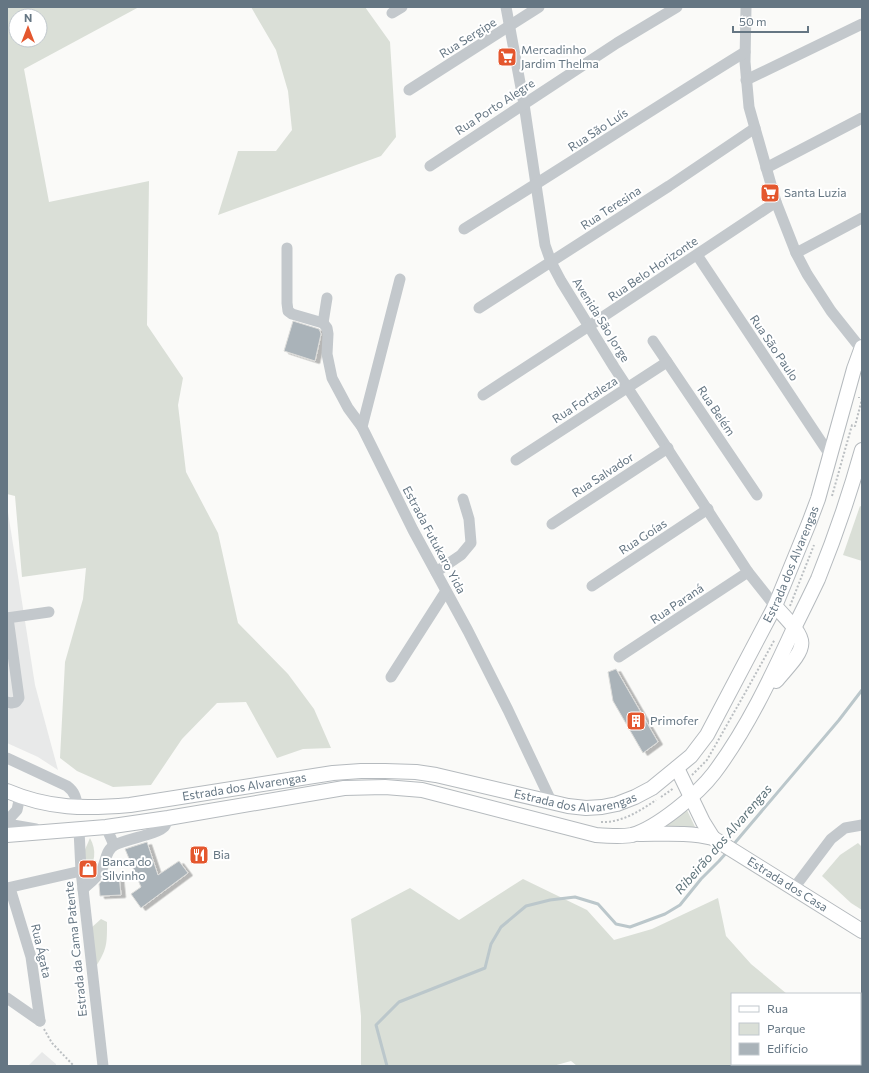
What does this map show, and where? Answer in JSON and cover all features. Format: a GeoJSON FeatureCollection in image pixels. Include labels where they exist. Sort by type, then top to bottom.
{"type":"FeatureCollection","features":[{"type":"Feature","properties":{"kind":"main road","name":"Estrada dos Alvarengas"},"geometry":{"type":"LineString","coordinates":[[13,793],[40,803],[78,808],[130,805],[333,773],[385,771],[416,772],[436,775],[578,808],[608,806],[645,792],[659,783],[691,756],[707,735],[775,606],[818,499],[862,348]]}},
{"type":"Feature","properties":{"kind":"main road","name":"Estrada dos Alvarengas"},"geometry":{"type":"LineString","coordinates":[[7,834],[106,827],[344,788],[385,786],[429,792],[588,833],[605,836],[632,834],[656,823],[691,797],[707,781],[721,763],[757,703],[776,669],[790,623],[815,584],[830,546],[862,450]]}},
{"type":"Feature","properties":{"kind":"main road"},"geometry":{"type":"LineString","coordinates":[[775,606],[790,623]]}},
{"type":"Feature","properties":{"kind":"main road"},"geometry":{"type":"LineString","coordinates":[[677,768],[703,822],[718,841]]}},
{"type":"Feature","properties":{"kind":"main road"},"geometry":{"type":"LineString","coordinates":[[703,822],[703,799],[707,781]]}},
{"type":"Feature","properties":{"kind":"main road"},"geometry":{"type":"LineString","coordinates":[[632,834],[682,834],[702,836],[718,841]]}},
{"type":"Feature","properties":{"kind":"main road","name":"Estrada dos Casa"},"geometry":{"type":"LineString","coordinates":[[718,841],[862,931]]}},
{"type":"Feature","properties":{"kind":"street"},"geometry":{"type":"LineString","coordinates":[[392,13],[402,7]]}},
{"type":"Feature","properties":{"kind":"street","name":"Avenida São Jorge"},"geometry":{"type":"LineString","coordinates":[[506,7],[524,104],[545,245],[551,262],[589,326],[748,572],[775,606]]}},
{"type":"Feature","properties":{"kind":"street","name":"Rua Sergipe"},"geometry":{"type":"LineString","coordinates":[[409,90],[540,7]]}},
{"type":"Feature","properties":{"kind":"street","name":"Rua Porto Alegre"},"geometry":{"type":"LineString","coordinates":[[430,166],[617,43],[677,7]]}},
{"type":"Feature","properties":{"kind":"street"},"geometry":{"type":"LineString","coordinates":[[746,7],[745,52],[749,107],[776,202],[796,253],[831,310],[862,348]]}},
{"type":"Feature","properties":{"kind":"street"},"geometry":{"type":"LineString","coordinates":[[746,80],[862,24]]}},
{"type":"Feature","properties":{"kind":"street","name":"Rua São Luís"},"geometry":{"type":"LineString","coordinates":[[464,229],[745,52]]}},
{"type":"Feature","properties":{"kind":"street"},"geometry":{"type":"LineString","coordinates":[[766,168],[862,118]]}},
{"type":"Feature","properties":{"kind":"street","name":"Rua Teresina"},"geometry":{"type":"LineString","coordinates":[[479,308],[670,186],[755,128]]}},
{"type":"Feature","properties":{"kind":"street","name":"Rua Belo Horizonte"},"geometry":{"type":"LineString","coordinates":[[483,395],[776,202]]}},
{"type":"Feature","properties":{"kind":"street"},"geometry":{"type":"LineString","coordinates":[[796,253],[862,218]]}},
{"type":"Feature","properties":{"kind":"street"},"geometry":{"type":"LineString","coordinates":[[287,248],[288,311],[292,314],[323,323],[327,298]]}},
{"type":"Feature","properties":{"kind":"street","name":"Rua São Paulo"},"geometry":{"type":"LineString","coordinates":[[697,255],[830,454]]}},
{"type":"Feature","properties":{"kind":"street"},"geometry":{"type":"LineString","coordinates":[[362,427],[400,279]]}},
{"type":"Feature","properties":{"kind":"street","name":"Estrada Futukaro Yida"},"geometry":{"type":"LineString","coordinates":[[323,323],[327,328],[328,334],[328,354],[332,378],[348,408],[362,427],[413,530],[508,710],[552,803]]}},
{"type":"Feature","properties":{"kind":"street","name":"Rua Belém"},"geometry":{"type":"LineString","coordinates":[[653,341],[757,495]]}},
{"type":"Feature","properties":{"kind":"street","name":"Rua Fortaleza"},"geometry":{"type":"LineString","coordinates":[[516,460],[667,362]]}},
{"type":"Feature","properties":{"kind":"street","name":"Rua Salvador"},"geometry":{"type":"LineString","coordinates":[[552,524],[668,448]]}},
{"type":"Feature","properties":{"kind":"street"},"geometry":{"type":"LineString","coordinates":[[436,572],[461,555],[472,543],[469,519],[463,499]]}},
{"type":"Feature","properties":{"kind":"street","name":"Rua Goías"},"geometry":{"type":"LineString","coordinates":[[592,586],[708,510]]}},
{"type":"Feature","properties":{"kind":"street","name":"Rua Paraná"},"geometry":{"type":"LineString","coordinates":[[620,658],[748,572]]}},
{"type":"Feature","properties":{"kind":"street"},"geometry":{"type":"LineString","coordinates":[[391,677],[446,591]]}},
{"type":"Feature","properties":{"kind":"street"},"geometry":{"type":"LineString","coordinates":[[7,702],[16,702],[19,698],[8,618],[49,612]]}},
{"type":"Feature","properties":{"kind":"street"},"geometry":{"type":"LineString","coordinates":[[7,758],[73,790],[76,795],[78,808]]}},
{"type":"Feature","properties":{"kind":"street"},"geometry":{"type":"LineString","coordinates":[[7,820],[17,810],[13,793]]}},
{"type":"Feature","properties":{"kind":"street"},"geometry":{"type":"LineString","coordinates":[[83,889],[96,878],[102,869],[110,849],[114,845],[155,832],[164,827],[168,818]]}},
{"type":"Feature","properties":{"kind":"street"},"geometry":{"type":"LineString","coordinates":[[7,824],[47,831]]}},
{"type":"Feature","properties":{"kind":"street"},"geometry":{"type":"LineString","coordinates":[[794,888],[831,839],[845,828],[862,825]]}},
{"type":"Feature","properties":{"kind":"street"},"geometry":{"type":"LineString","coordinates":[[106,827],[114,845]]}},
{"type":"Feature","properties":{"kind":"street","name":"Estrada da Cama Patente"},"geometry":{"type":"LineString","coordinates":[[79,830],[81,871],[102,1066]]}},
{"type":"Feature","properties":{"kind":"street"},"geometry":{"type":"LineString","coordinates":[[9,888],[81,871]]}},
{"type":"Feature","properties":{"kind":"street","name":"Rua Ágata"},"geometry":{"type":"LineString","coordinates":[[9,888],[31,957],[40,1021]]}},
{"type":"Feature","properties":{"kind":"street"},"geometry":{"type":"LineString","coordinates":[[7,998],[40,1021]]}},
{"type":"Feature","properties":{"kind":"path"},"geometry":{"type":"LineString","coordinates":[[832,496],[852,425],[855,426],[862,399],[859,398],[860,393]]}},
{"type":"Feature","properties":{"kind":"path"},"geometry":{"type":"LineString","coordinates":[[790,623],[794,598],[816,540]]}},
{"type":"Feature","properties":{"kind":"path"},"geometry":{"type":"LineString","coordinates":[[781,590],[794,598]]}},
{"type":"Feature","properties":{"kind":"path"},"geometry":{"type":"LineString","coordinates":[[601,822],[608,823],[617,821],[635,813],[684,782],[707,760],[775,639]]}},
{"type":"Feature","properties":{"kind":"path"},"geometry":{"type":"LineString","coordinates":[[40,1021],[52,1043],[74,1066]]}},
{"type":"Feature","properties":{"kind":"shaded area"},"geometry":{"type":"Polygon","coordinates":[[[7,506],[35,685],[58,770],[38,757],[7,743],[7,506]]]}},
{"type":"Feature","properties":{"kind":"shaded area"},"geometry":{"type":"Polygon","coordinates":[[[42,1052],[56,1064],[56,1066],[28,1066],[42,1052]]]}},
{"type":"Feature","properties":{"kind":"green space"},"geometry":{"type":"Polygon","coordinates":[[[7,7],[139,7],[24,69],[49,202],[149,181],[147,325],[183,378],[178,405],[186,472],[218,533],[238,623],[288,674],[314,709],[331,748],[303,749],[277,758],[246,702],[217,703],[182,739],[151,785],[113,787],[77,771],[60,758],[65,662],[83,599],[86,568],[22,577],[15,496],[7,494],[7,7]]]}},
{"type":"Feature","properties":{"kind":"green space"},"geometry":{"type":"Polygon","coordinates":[[[251,7],[365,7],[390,42],[396,137],[381,156],[218,215],[238,151],[276,151],[292,130],[288,91],[276,50],[251,7]]]}},
{"type":"Feature","properties":{"kind":"green space"},"geometry":{"type":"Polygon","coordinates":[[[860,506],[862,507],[862,561],[843,555],[860,506]]]}},
{"type":"Feature","properties":{"kind":"green space"},"geometry":{"type":"Polygon","coordinates":[[[686,808],[696,829],[661,826],[686,808]]]}},
{"type":"Feature","properties":{"kind":"green space"},"geometry":{"type":"Polygon","coordinates":[[[90,838],[94,847],[94,856],[92,865],[87,874],[84,852],[90,838]]]}},
{"type":"Feature","properties":{"kind":"green space"},"geometry":{"type":"Polygon","coordinates":[[[858,843],[862,847],[862,910],[851,903],[822,876],[840,855],[858,843]]]}},
{"type":"Feature","properties":{"kind":"green space"},"geometry":{"type":"Polygon","coordinates":[[[523,879],[587,910],[614,940],[652,929],[718,898],[726,936],[751,964],[786,993],[731,993],[731,1065],[861,1065],[861,1055],[862,1066],[577,1066],[571,1061],[553,1066],[361,1066],[361,1016],[351,919],[410,888],[459,920],[523,879]]]}},
{"type":"Feature","properties":{"kind":"green space"},"geometry":{"type":"Polygon","coordinates":[[[101,919],[107,922],[106,942],[102,956],[95,968],[91,928],[101,919]]]}},
{"type":"Feature","properties":{"kind":"building"},"geometry":{"type":"Polygon","coordinates":[[[293,321],[319,329],[321,334],[315,361],[284,351],[293,321]]]}},
{"type":"Feature","properties":{"kind":"building","name":"Primofer"},"geometry":{"type":"Polygon","coordinates":[[[616,669],[658,742],[643,753],[613,701],[608,672],[616,669]]]}},
{"type":"Feature","properties":{"kind":"building"},"geometry":{"type":"Polygon","coordinates":[[[147,842],[158,875],[179,861],[188,873],[141,908],[131,894],[141,887],[125,849],[147,842]]]}},
{"type":"Feature","properties":{"kind":"building"},"geometry":{"type":"Polygon","coordinates":[[[119,875],[121,895],[100,896],[99,884],[106,876],[119,875]]]}},
{"type":"Feature","properties":{"kind":"waterway","name":"Ribeirão dos Alvarengas"},"geometry":{"type":"LineString","coordinates":[[733,845],[839,720],[862,690]]}},
{"type":"Feature","properties":{"kind":"waterway","name":"Ribeirão dos Alvarengas"},"geometry":{"type":"LineString","coordinates":[[387,1066],[376,1025],[399,1002],[485,968],[491,944],[501,927],[526,906],[550,900],[575,897],[598,904],[616,924],[630,927],[665,914],[680,905],[701,879],[728,851]]}},
{"type":"Feature","properties":{"kind":"place","name":"Mercadinho Jardim Thelma"},"geometry":{"type":"Point","coordinates":[507,57]}},
{"type":"Feature","properties":{"kind":"place","name":"Santa Luzia"},"geometry":{"type":"Point","coordinates":[770,193]}},
{"type":"Feature","properties":{"kind":"place","name":"Primofer"},"geometry":{"type":"Point","coordinates":[636,721]}},
{"type":"Feature","properties":{"kind":"place","name":"Bia"},"geometry":{"type":"Point","coordinates":[199,855]}},
{"type":"Feature","properties":{"kind":"place","name":"Banca do Silvinho"},"geometry":{"type":"Point","coordinates":[88,869]}}]}
